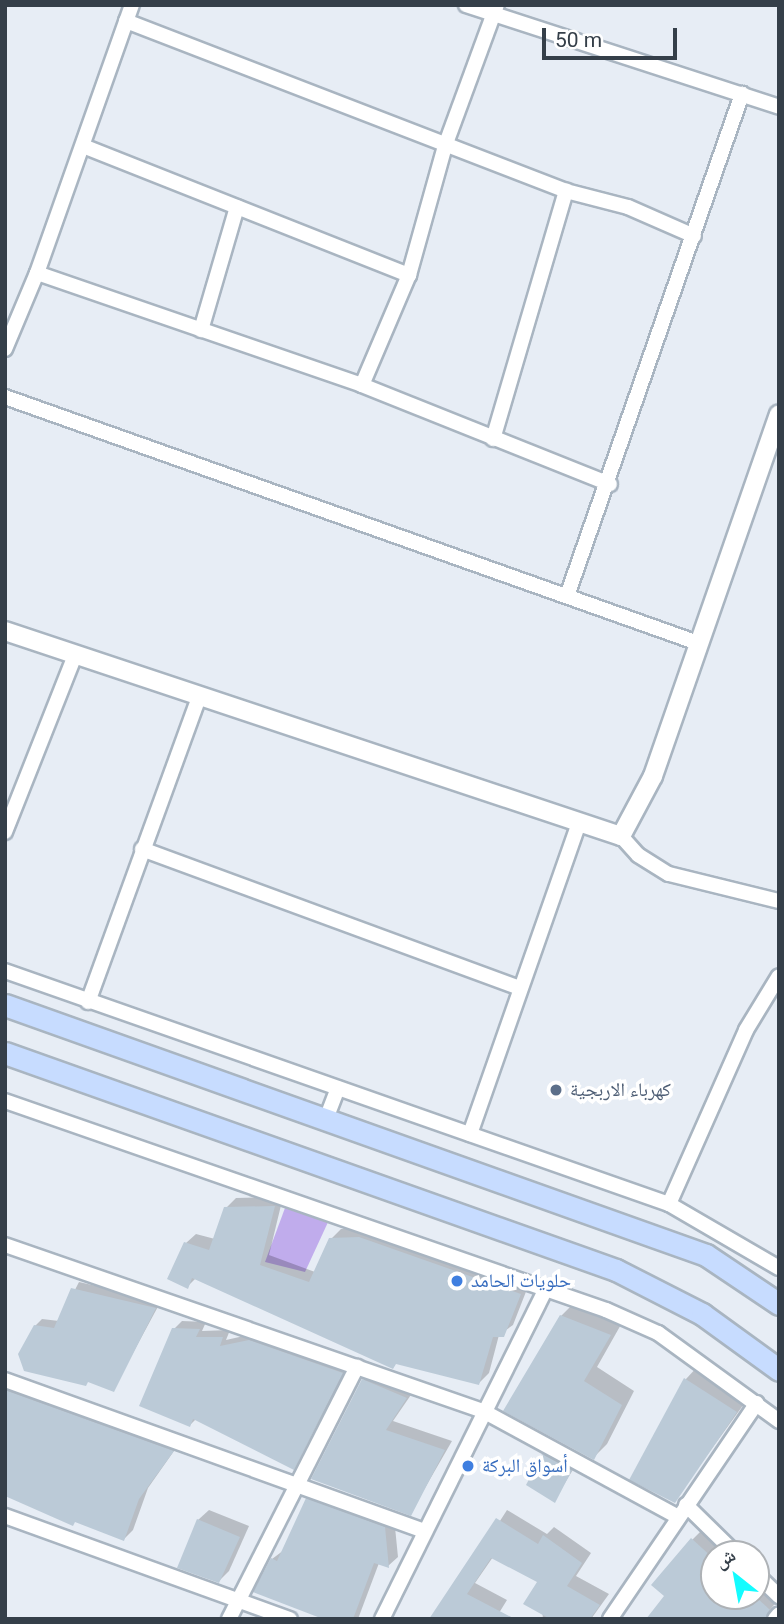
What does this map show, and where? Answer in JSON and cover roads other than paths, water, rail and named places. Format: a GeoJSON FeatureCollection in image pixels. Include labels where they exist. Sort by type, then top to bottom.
{"type":"FeatureCollection","features":[{"type":"Feature","properties":{"kind":"main road"},"geometry":{"type":"LineString","coordinates":[[5,1005],[706,1255],[779,1304]]}},
{"type":"Feature","properties":{"kind":"main road"},"geometry":{"type":"LineString","coordinates":[[5,1053],[616,1270],[702,1314],[779,1370]]}},
{"type":"Feature","properties":{"kind":"street"},"geometry":{"type":"LineString","coordinates":[[5,349],[37,273],[132,5]]}},
{"type":"Feature","properties":{"kind":"street"},"geometry":{"type":"LineString","coordinates":[[467,5],[495,10],[779,107]]}},
{"type":"Feature","properties":{"kind":"street"},"geometry":{"type":"LineString","coordinates":[[362,385],[408,275],[445,146],[495,10]]}},
{"type":"Feature","properties":{"kind":"street"},"geometry":{"type":"LineString","coordinates":[[126,22],[566,191],[628,207],[694,236]]}},
{"type":"Feature","properties":{"kind":"street"},"geometry":{"type":"LineString","coordinates":[[567,596],[610,484],[742,93]]}},
{"type":"Feature","properties":{"kind":"street"},"geometry":{"type":"LineString","coordinates":[[83,146],[408,275]]}},
{"type":"Feature","properties":{"kind":"street"},"geometry":{"type":"LineString","coordinates":[[493,439],[566,191]]}},
{"type":"Feature","properties":{"kind":"street"},"geometry":{"type":"LineString","coordinates":[[201,330],[237,207]]}},
{"type":"Feature","properties":{"kind":"street"},"geometry":{"type":"LineString","coordinates":[[37,273],[362,385],[610,484]]}},
{"type":"Feature","properties":{"kind":"street"},"geometry":{"type":"LineString","coordinates":[[5,397],[698,643]]}},
{"type":"Feature","properties":{"kind":"street"},"geometry":{"type":"LineString","coordinates":[[621,836],[653,776],[779,414]]}},
{"type":"Feature","properties":{"kind":"street"},"geometry":{"type":"LineString","coordinates":[[5,631],[621,836],[638,855],[669,874],[779,901]]}},
{"type":"Feature","properties":{"kind":"street"},"geometry":{"type":"LineString","coordinates":[[5,832],[11,800],[75,655]]}},
{"type":"Feature","properties":{"kind":"street"},"geometry":{"type":"LineString","coordinates":[[88,1002],[199,697]]}},
{"type":"Feature","properties":{"kind":"street"},"geometry":{"type":"LineString","coordinates":[[470,1134],[579,823]]}},
{"type":"Feature","properties":{"kind":"street"},"geometry":{"type":"LineString","coordinates":[[142,849],[519,988]]}},
{"type":"Feature","properties":{"kind":"street"},"geometry":{"type":"LineString","coordinates":[[5,971],[669,1204],[779,1268]]}},
{"type":"Feature","properties":{"kind":"street"},"geometry":{"type":"LineString","coordinates":[[669,1204],[746,1030],[779,976]]}},
{"type":"Feature","properties":{"kind":"street"},"geometry":{"type":"LineString","coordinates":[[326,1119],[338,1088]]}},
{"type":"Feature","properties":{"kind":"street"},"geometry":{"type":"LineString","coordinates":[[5,1101],[546,1289],[658,1333],[757,1402],[779,1421]]}},
{"type":"Feature","properties":{"kind":"street"},"geometry":{"type":"LineString","coordinates":[[5,1245],[483,1411],[682,1511],[718,1540]]}},
{"type":"Feature","properties":{"kind":"street"},"geometry":{"type":"LineString","coordinates":[[382,1619],[483,1411],[546,1289]]}},
{"type":"Feature","properties":{"kind":"street"},"geometry":{"type":"LineString","coordinates":[[229,1619],[300,1486],[357,1367]]}},
{"type":"Feature","properties":{"kind":"street"},"geometry":{"type":"LineString","coordinates":[[5,1380],[425,1531]]}},
{"type":"Feature","properties":{"kind":"street"},"geometry":{"type":"LineString","coordinates":[[610,1619],[757,1402]]}},
{"type":"Feature","properties":{"kind":"street"},"geometry":{"type":"LineString","coordinates":[[5,1516],[290,1619]]}},
{"type":"Feature","properties":{"kind":"street"},"geometry":{"type":"LineString","coordinates":[[775,1619],[779,1615]]}},
{"type":"Feature","properties":{"kind":"place","name":"كهرباء الاربجية"},"geometry":{"type":"Point","coordinates":[556,1090]}},
{"type":"Feature","properties":{"kind":"place","name":"حلويات الحامد"},"geometry":{"type":"Point","coordinates":[457,1281]}},
{"type":"Feature","properties":{"kind":"place","name":"أسواق البركة"},"geometry":{"type":"Point","coordinates":[468,1466]}}]}
